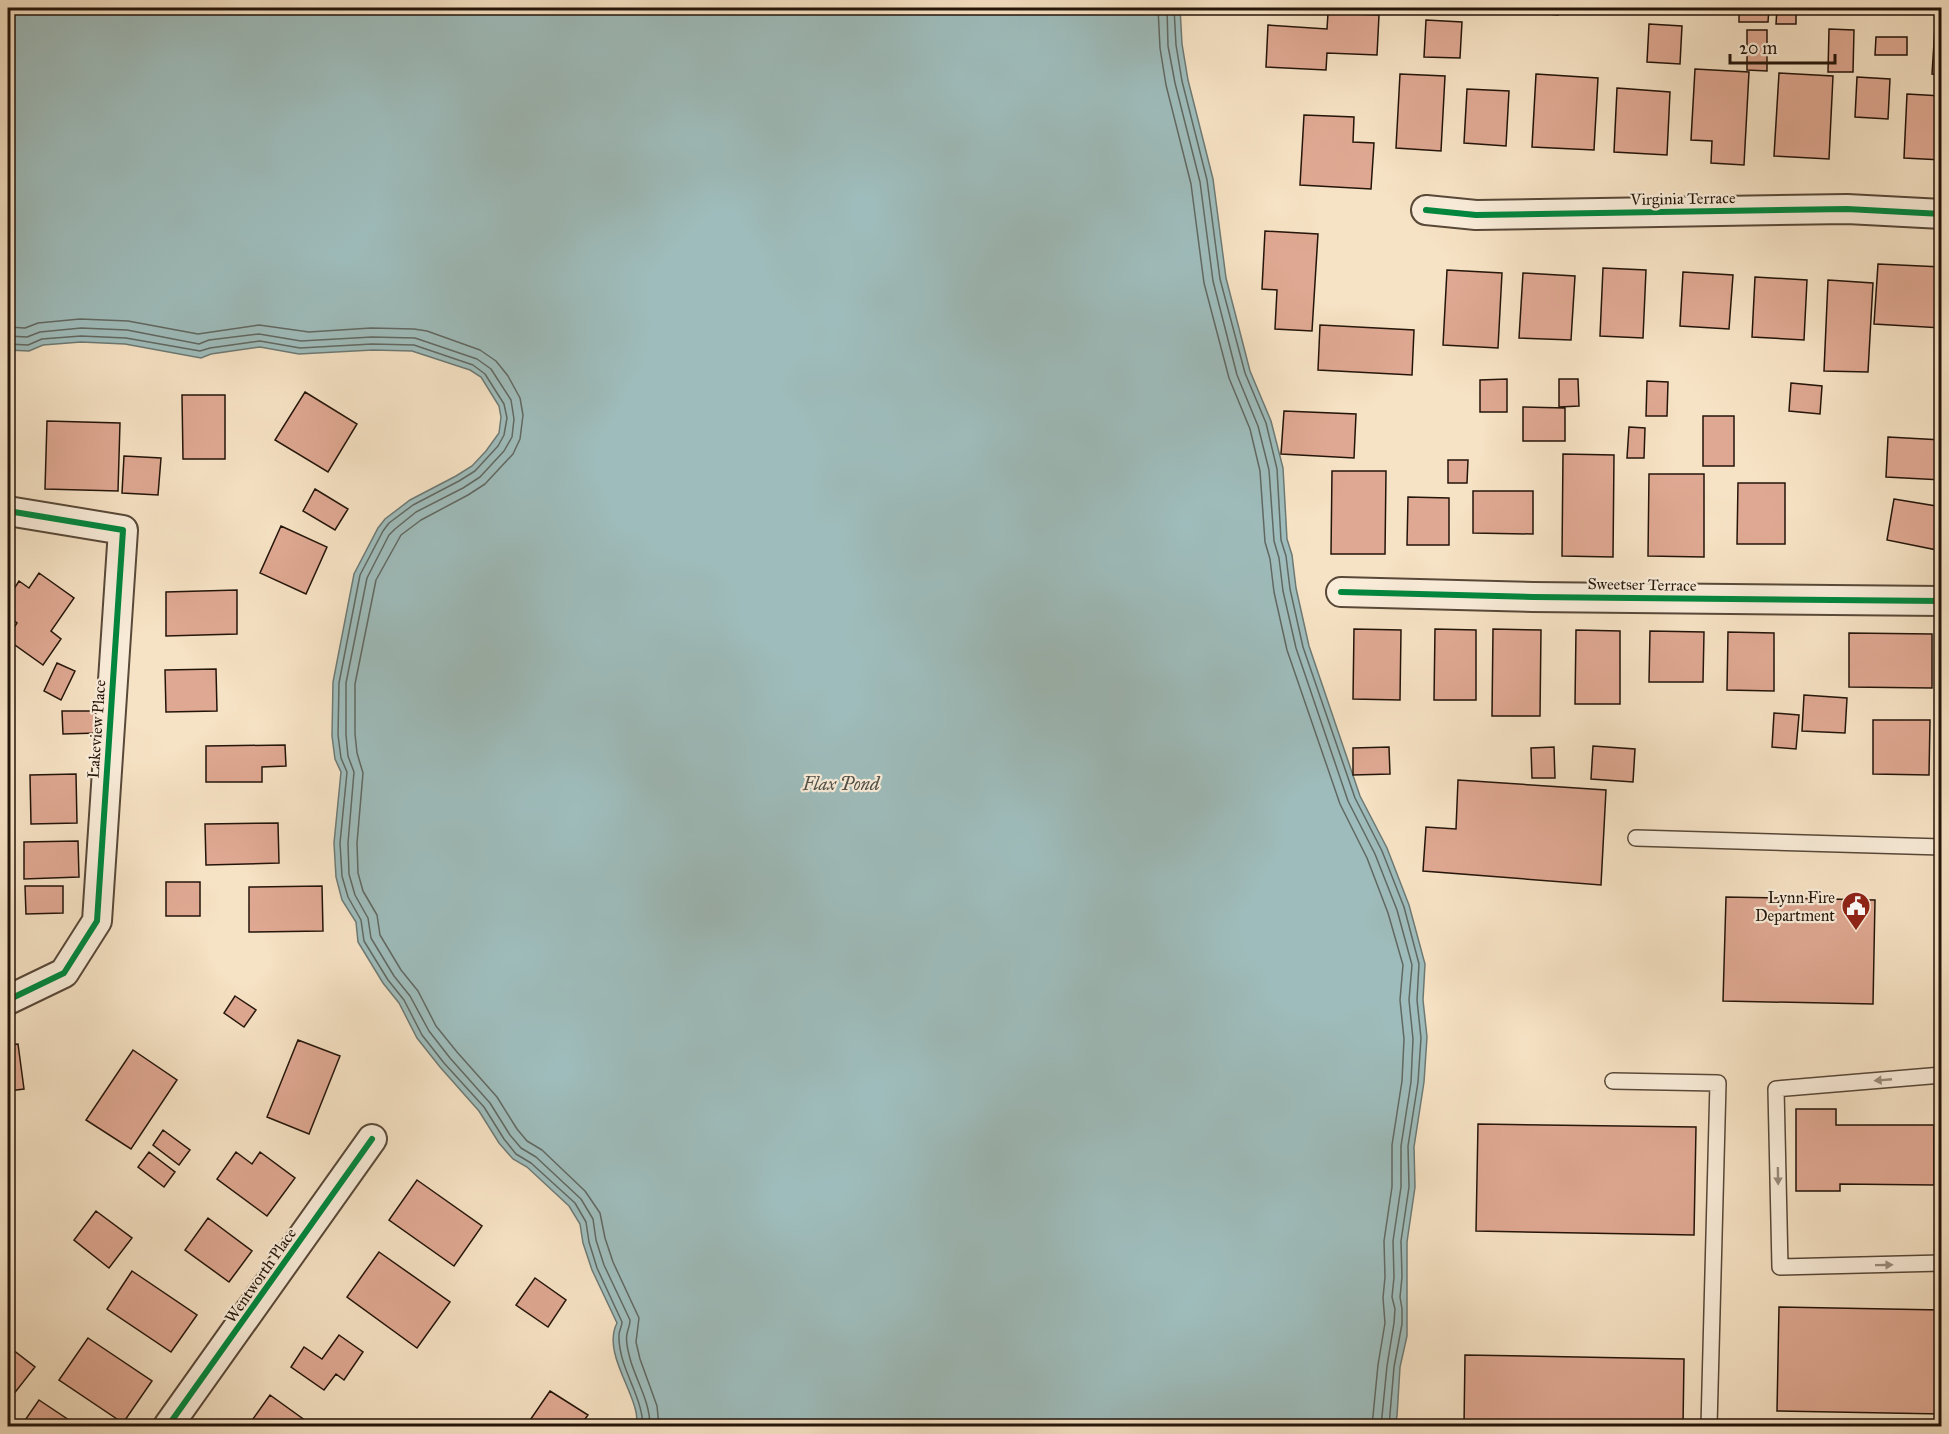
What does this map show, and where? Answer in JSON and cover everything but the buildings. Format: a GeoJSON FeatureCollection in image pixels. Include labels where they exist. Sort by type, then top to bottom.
{"type":"FeatureCollection","features":[{"type":"Feature","properties":{"kind":"street","name":"Virginia Terrace"},"geometry":{"type":"LineString","coordinates":[[1426,210],[1476,215],[1847,209],[1941,214]]}},
{"type":"Feature","properties":{"kind":"street","name":"Lakeview Place"},"geometry":{"type":"LineString","coordinates":[[8,511],[123,530],[97,921],[64,973],[8,1000]]}},
{"type":"Feature","properties":{"kind":"street","name":"Sweetser Terrace"},"geometry":{"type":"LineString","coordinates":[[1341,592],[1533,597],[1941,601]]}},
{"type":"Feature","properties":{"kind":"street","name":"Wentworth Place"},"geometry":{"type":"LineString","coordinates":[[174,1424],[372,1139]]}},
{"type":"Feature","properties":{"kind":"lane"},"geometry":{"type":"LineString","coordinates":[[1636,838],[1941,847]]}},
{"type":"Feature","properties":{"kind":"lane"},"geometry":{"type":"LineString","coordinates":[[1941,1075],[1776,1089],[1780,1267],[1941,1263]]}},
{"type":"Feature","properties":{"kind":"lane"},"geometry":{"type":"LineString","coordinates":[[1613,1081],[1718,1083],[1709,1426]]}},
{"type":"Feature","properties":{"kind":"water","name":"Flax Pond"},"geometry":{"type":"Polygon","coordinates":[[[8,8],[1180,8],[1182,44],[1188,80],[1213,179],[1226,278],[1250,371],[1271,421],[1283,468],[1287,539],[1309,646],[1360,796],[1387,848],[1409,905],[1425,964],[1423,1000],[1427,1037],[1424,1082],[1414,1147],[1415,1187],[1407,1242],[1407,1336],[1400,1367],[1397,1416],[1394,1426],[637,1426],[633,1402],[619,1368],[613,1345],[617,1323],[592,1270],[583,1243],[580,1224],[569,1206],[527,1167],[513,1159],[499,1143],[479,1111],[417,1038],[399,1003],[383,983],[358,942],[356,922],[342,900],[336,877],[334,843],[341,772],[335,759],[332,736],[333,682],[354,574],[385,519],[410,500],[472,466],[486,451],[499,433],[501,417],[499,406],[481,377],[470,370],[412,351],[373,350],[299,354],[260,347],[211,354],[201,358],[125,344],[81,342],[43,345],[29,351],[8,350],[8,8]]]}},
{"type":"Feature","properties":{"kind":"cycle path"},"geometry":{"type":"LineString","coordinates":[[1426,210],[1476,215],[1847,209],[1942,214]]}},
{"type":"Feature","properties":{"kind":"cycle path"},"geometry":{"type":"LineString","coordinates":[[8,511],[123,530],[97,921],[64,973],[8,1000]]}},
{"type":"Feature","properties":{"kind":"cycle path"},"geometry":{"type":"LineString","coordinates":[[1341,592],[1533,597],[1942,601]]}},
{"type":"Feature","properties":{"kind":"cycle path"},"geometry":{"type":"LineString","coordinates":[[168,1426],[372,1139]]}},
{"type":"Feature","properties":{"kind":"place","name":"Lynn Fire Department"},"geometry":{"type":"Point","coordinates":[1856,932]}}]}
